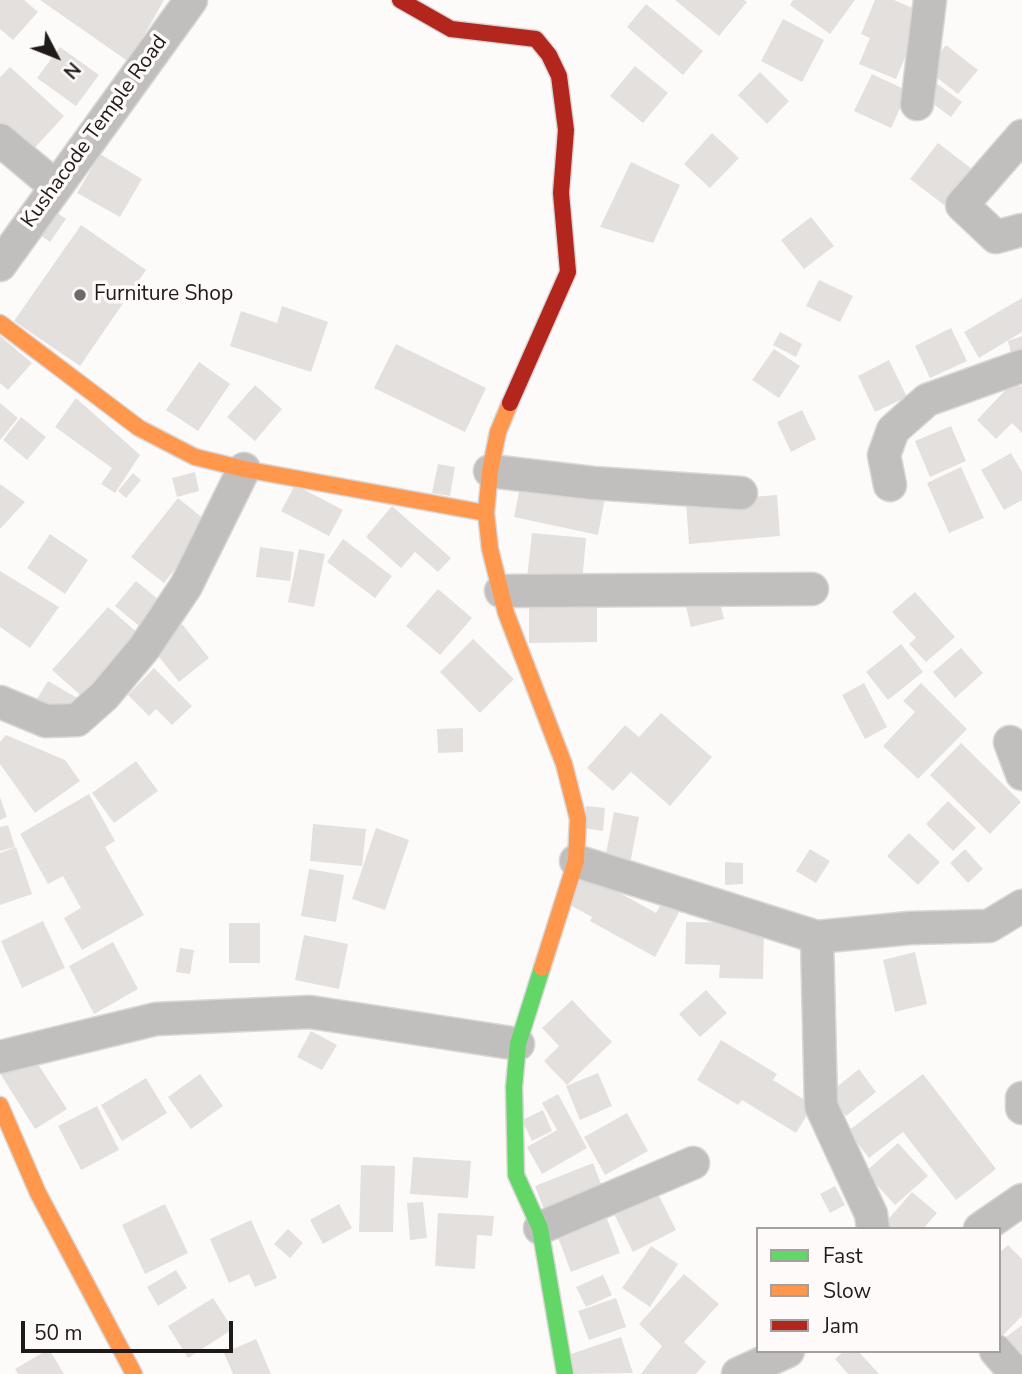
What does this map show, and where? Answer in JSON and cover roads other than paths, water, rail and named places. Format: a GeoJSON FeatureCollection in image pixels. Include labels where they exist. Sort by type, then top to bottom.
{"type":"FeatureCollection","features":[{"type":"Feature","properties":{"kind":"street","name":"Kushacode Temple Road"},"geometry":{"type":"LineString","coordinates":[[0,265],[191,0]]}},
{"type":"Feature","properties":{"kind":"street"},"geometry":{"type":"LineString","coordinates":[[400,0],[451,29],[536,39],[549,55],[559,76],[564,102],[566,130],[561,193],[568,272],[498,432],[490,471],[486,513],[490,549],[501,591],[564,764],[578,819],[576,861],[518,1044],[514,1087],[516,1175],[540,1228],[565,1374]]}},
{"type":"Feature","properties":{"kind":"street"},"geometry":{"type":"LineString","coordinates":[[917,104],[930,0]]}},
{"type":"Feature","properties":{"kind":"street"},"geometry":{"type":"LineString","coordinates":[[1022,136],[962,205],[996,237],[1022,230]]}},
{"type":"Feature","properties":{"kind":"street"},"geometry":{"type":"LineString","coordinates":[[0,140],[55,186]]}},
{"type":"Feature","properties":{"kind":"street"},"geometry":{"type":"LineString","coordinates":[[0,323],[139,428],[195,457],[244,469],[486,513]]}},
{"type":"Feature","properties":{"kind":"street"},"geometry":{"type":"LineString","coordinates":[[890,485],[884,455],[893,430],[927,400],[1022,366]]}},
{"type":"Feature","properties":{"kind":"street"},"geometry":{"type":"LineString","coordinates":[[0,702],[46,721],[77,720],[104,696],[145,647],[186,586],[244,469]]}},
{"type":"Feature","properties":{"kind":"street"},"geometry":{"type":"LineString","coordinates":[[490,471],[593,484],[741,493]]}},
{"type":"Feature","properties":{"kind":"street"},"geometry":{"type":"LineString","coordinates":[[501,591],[812,589]]}},
{"type":"Feature","properties":{"kind":"street"},"geometry":{"type":"LineString","coordinates":[[1010,742],[1022,774]]}},
{"type":"Feature","properties":{"kind":"street"},"geometry":{"type":"LineString","coordinates":[[576,861],[817,937],[910,928],[989,926],[1022,906]]}},
{"type":"Feature","properties":{"kind":"street"},"geometry":{"type":"LineString","coordinates":[[817,937],[821,1106],[871,1214],[873,1227]]}},
{"type":"Feature","properties":{"kind":"street"},"geometry":{"type":"LineString","coordinates":[[0,1057],[156,1019],[310,1012],[518,1044]]}},
{"type":"Feature","properties":{"kind":"street"},"geometry":{"type":"LineString","coordinates":[[1022,1098],[1022,1108]]}},
{"type":"Feature","properties":{"kind":"street"},"geometry":{"type":"LineString","coordinates":[[0,1105],[38,1193],[134,1374]]}},
{"type":"Feature","properties":{"kind":"street"},"geometry":{"type":"LineString","coordinates":[[540,1228],[692,1163]]}},
{"type":"Feature","properties":{"kind":"street"},"geometry":{"type":"LineString","coordinates":[[983,1227],[1022,1200]]}},
{"type":"Feature","properties":{"kind":"street"},"geometry":{"type":"LineString","coordinates":[[738,1374],[784,1353]]}},
{"type":"Feature","properties":{"kind":"street"},"geometry":{"type":"LineString","coordinates":[[998,1353],[1016,1374]]}},
{"type":"Feature","properties":{"kind":"place","name":"Furniture Shop"},"geometry":{"type":"Point","coordinates":[80,295]}}]}
